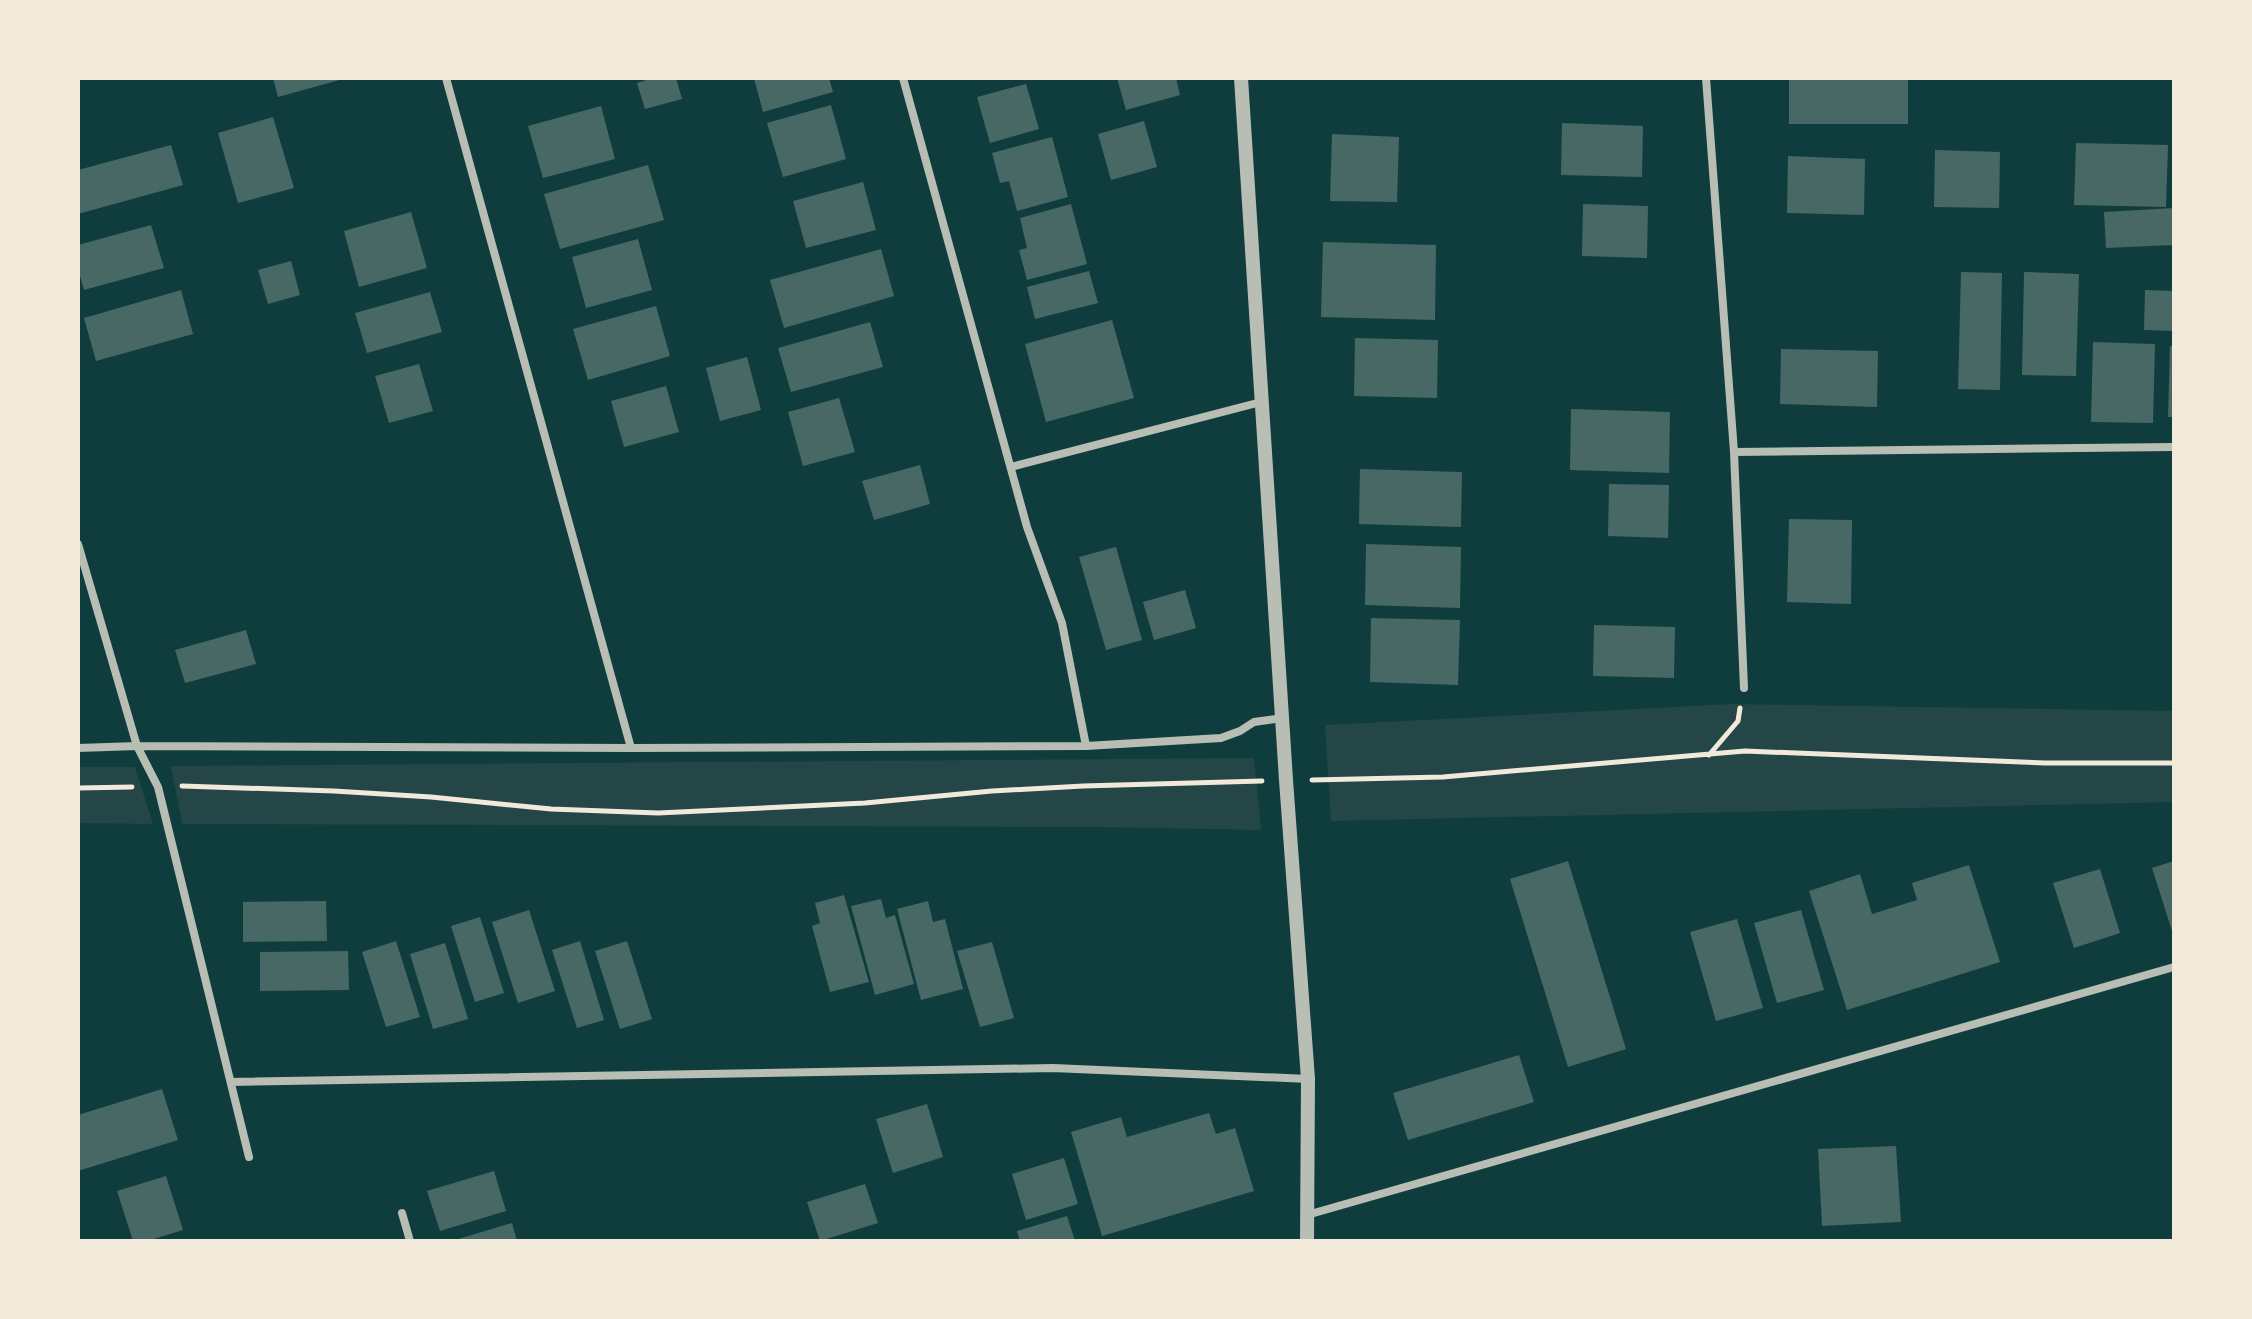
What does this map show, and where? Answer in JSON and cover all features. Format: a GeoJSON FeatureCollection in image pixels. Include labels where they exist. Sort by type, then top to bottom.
{"type":"FeatureCollection","features":[{"type":"Feature","properties":{"kind":"street"},"geometry":{"type":"LineString","coordinates":[[446,78],[631,748]]}},
{"type":"Feature","properties":{"kind":"street"},"geometry":{"type":"LineString","coordinates":[[903,78],[1027,527],[1062,623],[1086,746]]}},
{"type":"Feature","properties":{"kind":"street"},"geometry":{"type":"LineString","coordinates":[[1241,78],[1308,1079],[1307,1241]]}},
{"type":"Feature","properties":{"kind":"street"},"geometry":{"type":"LineString","coordinates":[[1706,78],[1734,452],[1744,688]]}},
{"type":"Feature","properties":{"kind":"street"},"geometry":{"type":"LineString","coordinates":[[1011,467],[1261,402]]}},
{"type":"Feature","properties":{"kind":"street"},"geometry":{"type":"LineString","coordinates":[[1734,452],[2174,447]]}},
{"type":"Feature","properties":{"kind":"street"},"geometry":{"type":"LineString","coordinates":[[78,544],[137,746],[158,787],[249,1157]]}},
{"type":"Feature","properties":{"kind":"street"},"geometry":{"type":"LineString","coordinates":[[78,748],[1086,746],[1221,738],[1254,722],[1283,718]]}},
{"type":"Feature","properties":{"kind":"street"},"geometry":{"type":"LineString","coordinates":[[1307,1215],[2174,967]]}},
{"type":"Feature","properties":{"kind":"street"},"geometry":{"type":"LineString","coordinates":[[231,1082],[1053,1068],[1308,1079]]}},
{"type":"Feature","properties":{"kind":"street"},"geometry":{"type":"LineString","coordinates":[[402,1213],[410,1241]]}},
{"type":"Feature","properties":{"kind":"path"},"geometry":{"type":"LineString","coordinates":[[1709,755],[1738,721],[1744,688]]}},
{"type":"Feature","properties":{"kind":"path"},"geometry":{"type":"LineString","coordinates":[[1333,779],[1443,777],[1745,751],[2045,763],[2174,763]]}},
{"type":"Feature","properties":{"kind":"path"},"geometry":{"type":"LineString","coordinates":[[182,786],[334,791],[551,809],[658,813],[865,803],[1083,786],[1254,782]]}},
{"type":"Feature","properties":{"kind":"path"},"geometry":{"type":"LineString","coordinates":[[78,788],[137,787]]}},
{"type":"Feature","properties":{"kind":"shaded area"},"geometry":{"type":"Polygon","coordinates":[[[1732,704],[2174,711],[2174,802],[1331,821],[1325,725],[1732,704]]]}},
{"type":"Feature","properties":{"kind":"shaded area"},"geometry":{"type":"Polygon","coordinates":[[[1254,758],[1261,830],[182,824],[171,766],[1254,758]]]}},
{"type":"Feature","properties":{"kind":"shaded area"},"geometry":{"type":"Polygon","coordinates":[[[78,767],[135,767],[153,824],[78,823],[78,767]]]}},
{"type":"Feature","properties":{"kind":"building"},"geometry":{"type":"Polygon","coordinates":[[[273,78],[343,78],[343,79],[278,97],[273,78]]]}},
{"type":"Feature","properties":{"kind":"building"},"geometry":{"type":"Polygon","coordinates":[[[653,78],[676,78],[682,99],[645,109],[637,83],[653,78]]]}},
{"type":"Feature","properties":{"kind":"building"},"geometry":{"type":"Polygon","coordinates":[[[754,78],[829,78],[833,92],[763,112],[754,78]]]}},
{"type":"Feature","properties":{"kind":"building"},"geometry":{"type":"Polygon","coordinates":[[[1117,78],[1176,78],[1180,95],[1126,110],[1117,78]]]}},
{"type":"Feature","properties":{"kind":"building"},"geometry":{"type":"Polygon","coordinates":[[[1789,78],[1908,78],[1908,124],[1789,124],[1789,78]]]}},
{"type":"Feature","properties":{"kind":"building"},"geometry":{"type":"Polygon","coordinates":[[[1026,84],[1039,129],[990,143],[977,97],[1026,84]]]}},
{"type":"Feature","properties":{"kind":"building"},"geometry":{"type":"Polygon","coordinates":[[[831,105],[846,159],[783,177],[767,123],[831,105]]]}},
{"type":"Feature","properties":{"kind":"building"},"geometry":{"type":"Polygon","coordinates":[[[601,106],[615,159],[543,178],[528,126],[601,106]]]}},
{"type":"Feature","properties":{"kind":"building"},"geometry":{"type":"Polygon","coordinates":[[[273,117],[294,188],[238,203],[218,133],[273,117]]]}},
{"type":"Feature","properties":{"kind":"building"},"geometry":{"type":"Polygon","coordinates":[[[1144,121],[1157,167],[1111,180],[1098,134],[1144,121]]]}},
{"type":"Feature","properties":{"kind":"building"},"geometry":{"type":"Polygon","coordinates":[[[1562,123],[1643,126],[1642,177],[1561,175],[1562,123]]]}},
{"type":"Feature","properties":{"kind":"building"},"geometry":{"type":"Polygon","coordinates":[[[1332,134],[1399,137],[1397,202],[1330,201],[1332,134]]]}},
{"type":"Feature","properties":{"kind":"building"},"geometry":{"type":"Polygon","coordinates":[[[1052,137],[1068,197],[1017,211],[1009,181],[1000,183],[992,153],[1052,137]]]}},
{"type":"Feature","properties":{"kind":"building"},"geometry":{"type":"Polygon","coordinates":[[[2076,143],[2168,145],[2166,207],[2074,205],[2076,143]]]}},
{"type":"Feature","properties":{"kind":"building"},"geometry":{"type":"Polygon","coordinates":[[[171,145],[183,185],[78,214],[78,170],[171,145]]]}},
{"type":"Feature","properties":{"kind":"building"},"geometry":{"type":"Polygon","coordinates":[[[1935,150],[2000,152],[1999,208],[1934,207],[1935,150]]]}},
{"type":"Feature","properties":{"kind":"building"},"geometry":{"type":"Polygon","coordinates":[[[1788,156],[1865,159],[1864,215],[1787,213],[1788,156]]]}},
{"type":"Feature","properties":{"kind":"building"},"geometry":{"type":"Polygon","coordinates":[[[648,165],[664,220],[560,249],[544,194],[648,165]]]}},
{"type":"Feature","properties":{"kind":"building"},"geometry":{"type":"Polygon","coordinates":[[[863,182],[876,230],[806,248],[793,201],[863,182]]]}},
{"type":"Feature","properties":{"kind":"building"},"geometry":{"type":"Polygon","coordinates":[[[1071,204],[1087,264],[1027,280],[1019,250],[1027,248],[1020,218],[1071,204]]]}},
{"type":"Feature","properties":{"kind":"building"},"geometry":{"type":"Polygon","coordinates":[[[1583,204],[1648,206],[1647,258],[1582,256],[1583,204]]]}},
{"type":"Feature","properties":{"kind":"building"},"geometry":{"type":"Polygon","coordinates":[[[2174,208],[2174,245],[2106,248],[2104,212],[2174,208]]]}},
{"type":"Feature","properties":{"kind":"building"},"geometry":{"type":"Polygon","coordinates":[[[411,212],[427,268],[359,287],[344,231],[411,212]]]}},
{"type":"Feature","properties":{"kind":"building"},"geometry":{"type":"Polygon","coordinates":[[[151,225],[164,268],[84,290],[78,269],[78,245],[151,225]]]}},
{"type":"Feature","properties":{"kind":"building"},"geometry":{"type":"Polygon","coordinates":[[[638,239],[652,290],[586,308],[572,257],[638,239]]]}},
{"type":"Feature","properties":{"kind":"building"},"geometry":{"type":"Polygon","coordinates":[[[1323,242],[1436,245],[1435,320],[1321,317],[1323,242]]]}},
{"type":"Feature","properties":{"kind":"building"},"geometry":{"type":"Polygon","coordinates":[[[881,249],[894,296],[784,328],[770,280],[881,249]]]}},
{"type":"Feature","properties":{"kind":"building"},"geometry":{"type":"Polygon","coordinates":[[[291,261],[300,295],[268,304],[258,270],[291,261]]]}},
{"type":"Feature","properties":{"kind":"building"},"geometry":{"type":"Polygon","coordinates":[[[1089,271],[1098,303],[1035,319],[1027,287],[1089,271]]]}},
{"type":"Feature","properties":{"kind":"building"},"geometry":{"type":"Polygon","coordinates":[[[1961,272],[2002,273],[2000,390],[1958,389],[1961,272]]]}},
{"type":"Feature","properties":{"kind":"building"},"geometry":{"type":"Polygon","coordinates":[[[2024,272],[2079,274],[2076,376],[2022,375],[2024,272]]]}},
{"type":"Feature","properties":{"kind":"building"},"geometry":{"type":"Polygon","coordinates":[[[181,290],[193,334],[96,361],[84,318],[181,290]]]}},
{"type":"Feature","properties":{"kind":"building"},"geometry":{"type":"Polygon","coordinates":[[[2145,290],[2174,291],[2174,331],[2144,330],[2145,290]]]}},
{"type":"Feature","properties":{"kind":"building"},"geometry":{"type":"Polygon","coordinates":[[[430,292],[442,332],[367,353],[355,313],[430,292]]]}},
{"type":"Feature","properties":{"kind":"building"},"geometry":{"type":"Polygon","coordinates":[[[656,306],[670,356],[588,380],[573,329],[656,306]]]}},
{"type":"Feature","properties":{"kind":"building"},"geometry":{"type":"Polygon","coordinates":[[[1112,320],[1134,398],[1046,422],[1025,344],[1112,320]]]}},
{"type":"Feature","properties":{"kind":"building"},"geometry":{"type":"Polygon","coordinates":[[[870,322],[883,367],[791,392],[778,348],[870,322]]]}},
{"type":"Feature","properties":{"kind":"building"},"geometry":{"type":"Polygon","coordinates":[[[1355,338],[1438,340],[1437,398],[1354,396],[1355,338]]]}},
{"type":"Feature","properties":{"kind":"building"},"geometry":{"type":"Polygon","coordinates":[[[2093,342],[2155,344],[2153,423],[2091,422],[2093,342]]]}},
{"type":"Feature","properties":{"kind":"building"},"geometry":{"type":"Polygon","coordinates":[[[2170,346],[2174,346],[2174,417],[2168,417],[2170,346]]]}},
{"type":"Feature","properties":{"kind":"building"},"geometry":{"type":"Polygon","coordinates":[[[1781,349],[1878,351],[1877,407],[1780,404],[1781,349]]]}},
{"type":"Feature","properties":{"kind":"building"},"geometry":{"type":"Polygon","coordinates":[[[747,357],[761,410],[720,421],[706,368],[747,357]]]}},
{"type":"Feature","properties":{"kind":"building"},"geometry":{"type":"Polygon","coordinates":[[[419,364],[433,411],[389,423],[375,376],[419,364]]]}},
{"type":"Feature","properties":{"kind":"building"},"geometry":{"type":"Polygon","coordinates":[[[666,386],[679,432],[624,447],[611,401],[666,386]]]}},
{"type":"Feature","properties":{"kind":"building"},"geometry":{"type":"Polygon","coordinates":[[[839,398],[855,452],[803,466],[788,412],[839,398]]]}},
{"type":"Feature","properties":{"kind":"building"},"geometry":{"type":"Polygon","coordinates":[[[1571,409],[1670,412],[1669,473],[1570,470],[1571,409]]]}},
{"type":"Feature","properties":{"kind":"building"},"geometry":{"type":"Polygon","coordinates":[[[920,465],[930,504],[874,520],[862,481],[920,465]]]}},
{"type":"Feature","properties":{"kind":"building"},"geometry":{"type":"Polygon","coordinates":[[[1360,469],[1462,472],[1461,527],[1359,524],[1360,469]]]}},
{"type":"Feature","properties":{"kind":"building"},"geometry":{"type":"Polygon","coordinates":[[[1609,484],[1669,485],[1668,538],[1608,536],[1609,484]]]}},
{"type":"Feature","properties":{"kind":"building"},"geometry":{"type":"Polygon","coordinates":[[[1789,519],[1852,520],[1851,604],[1787,602],[1789,519]]]}},
{"type":"Feature","properties":{"kind":"building"},"geometry":{"type":"Polygon","coordinates":[[[1366,544],[1461,547],[1460,608],[1365,605],[1366,544]]]}},
{"type":"Feature","properties":{"kind":"building"},"geometry":{"type":"Polygon","coordinates":[[[1116,547],[1142,640],[1106,650],[1079,557],[1116,547]]]}},
{"type":"Feature","properties":{"kind":"building"},"geometry":{"type":"Polygon","coordinates":[[[1185,590],[1196,628],[1154,640],[1143,602],[1185,590]]]}},
{"type":"Feature","properties":{"kind":"building"},"geometry":{"type":"Polygon","coordinates":[[[1371,618],[1460,620],[1458,685],[1370,682],[1371,618]]]}},
{"type":"Feature","properties":{"kind":"building"},"geometry":{"type":"Polygon","coordinates":[[[1594,625],[1675,627],[1674,678],[1593,676],[1594,625]]]}},
{"type":"Feature","properties":{"kind":"building"},"geometry":{"type":"Polygon","coordinates":[[[246,630],[256,664],[185,683],[175,650],[246,630]]]}},
{"type":"Feature","properties":{"kind":"building"},"geometry":{"type":"Polygon","coordinates":[[[1568,861],[1626,1049],[1568,1067],[1510,879],[1568,861]]]}},
{"type":"Feature","properties":{"kind":"building"},"geometry":{"type":"Polygon","coordinates":[[[2174,861],[2174,934],[2173,934],[2152,868],[2174,861]]]}},
{"type":"Feature","properties":{"kind":"building"},"geometry":{"type":"Polygon","coordinates":[[[1969,865],[2000,962],[1847,1010],[1809,891],[1860,874],[1872,914],[1917,900],[1912,883],[1969,865]]]}},
{"type":"Feature","properties":{"kind":"building"},"geometry":{"type":"Polygon","coordinates":[[[2100,869],[2120,933],[2074,948],[2053,883],[2100,869]]]}},
{"type":"Feature","properties":{"kind":"building"},"geometry":{"type":"Polygon","coordinates":[[[844,895],[869,982],[830,992],[812,926],[820,923],[815,903],[844,895]]]}},
{"type":"Feature","properties":{"kind":"building"},"geometry":{"type":"Polygon","coordinates":[[[881,899],[886,918],[895,915],[914,984],[875,995],[851,906],[881,899]]]}},
{"type":"Feature","properties":{"kind":"building"},"geometry":{"type":"Polygon","coordinates":[[[326,901],[327,941],[243,942],[243,902],[326,901]]]}},
{"type":"Feature","properties":{"kind":"building"},"geometry":{"type":"Polygon","coordinates":[[[928,901],[933,922],[945,919],[963,989],[921,1000],[897,909],[928,901]]]}},
{"type":"Feature","properties":{"kind":"building"},"geometry":{"type":"Polygon","coordinates":[[[529,910],[555,991],[518,1003],[492,922],[529,910]]]}},
{"type":"Feature","properties":{"kind":"building"},"geometry":{"type":"Polygon","coordinates":[[[1801,910],[1824,990],[1777,1003],[1754,923],[1801,910]]]}},
{"type":"Feature","properties":{"kind":"building"},"geometry":{"type":"Polygon","coordinates":[[[480,917],[504,993],[475,1002],[451,926],[480,917]]]}},
{"type":"Feature","properties":{"kind":"building"},"geometry":{"type":"Polygon","coordinates":[[[1737,919],[1763,1008],[1716,1021],[1690,932],[1737,919]]]}},
{"type":"Feature","properties":{"kind":"building"},"geometry":{"type":"Polygon","coordinates":[[[396,941],[420,1017],[386,1027],[362,952],[396,941]]]}},
{"type":"Feature","properties":{"kind":"building"},"geometry":{"type":"Polygon","coordinates":[[[580,941],[604,1020],[577,1028],[552,950],[580,941]]]}},
{"type":"Feature","properties":{"kind":"building"},"geometry":{"type":"Polygon","coordinates":[[[627,941],[652,1019],[620,1029],[595,951],[627,941]]]}},
{"type":"Feature","properties":{"kind":"building"},"geometry":{"type":"Polygon","coordinates":[[[992,942],[1014,1018],[980,1027],[957,951],[992,942]]]}},
{"type":"Feature","properties":{"kind":"building"},"geometry":{"type":"Polygon","coordinates":[[[445,943],[468,1019],[433,1029],[410,954],[445,943]]]}},
{"type":"Feature","properties":{"kind":"building"},"geometry":{"type":"Polygon","coordinates":[[[348,951],[349,990],[260,991],[260,952],[348,951]]]}},
{"type":"Feature","properties":{"kind":"building"},"geometry":{"type":"Polygon","coordinates":[[[1519,1055],[1534,1102],[1408,1140],[1393,1093],[1519,1055]]]}},
{"type":"Feature","properties":{"kind":"building"},"geometry":{"type":"Polygon","coordinates":[[[162,1089],[178,1140],[78,1171],[78,1115],[162,1089]]]}},
{"type":"Feature","properties":{"kind":"building"},"geometry":{"type":"Polygon","coordinates":[[[927,1104],[943,1157],[893,1173],[876,1119],[927,1104]]]}},
{"type":"Feature","properties":{"kind":"building"},"geometry":{"type":"Polygon","coordinates":[[[1209,1113],[1216,1134],[1235,1128],[1254,1191],[1102,1236],[1071,1132],[1121,1117],[1127,1137],[1209,1113]]]}},
{"type":"Feature","properties":{"kind":"building"},"geometry":{"type":"Polygon","coordinates":[[[1896,1146],[1901,1222],[1822,1226],[1818,1149],[1896,1146]]]}},
{"type":"Feature","properties":{"kind":"building"},"geometry":{"type":"Polygon","coordinates":[[[1064,1158],[1078,1204],[1026,1220],[1012,1174],[1064,1158]]]}},
{"type":"Feature","properties":{"kind":"building"},"geometry":{"type":"Polygon","coordinates":[[[494,1171],[506,1211],[440,1231],[427,1191],[494,1171]]]}},
{"type":"Feature","properties":{"kind":"building"},"geometry":{"type":"Polygon","coordinates":[[[166,1176],[183,1230],[147,1241],[133,1241],[117,1191],[166,1176]]]}},
{"type":"Feature","properties":{"kind":"building"},"geometry":{"type":"Polygon","coordinates":[[[865,1184],[878,1223],[820,1241],[807,1202],[865,1184]]]}},
{"type":"Feature","properties":{"kind":"building"},"geometry":{"type":"Polygon","coordinates":[[[1067,1216],[1075,1241],[1020,1241],[1017,1231],[1067,1216]]]}},
{"type":"Feature","properties":{"kind":"building"},"geometry":{"type":"Polygon","coordinates":[[[512,1223],[517,1241],[455,1241],[455,1240],[512,1223]]]}}]}
